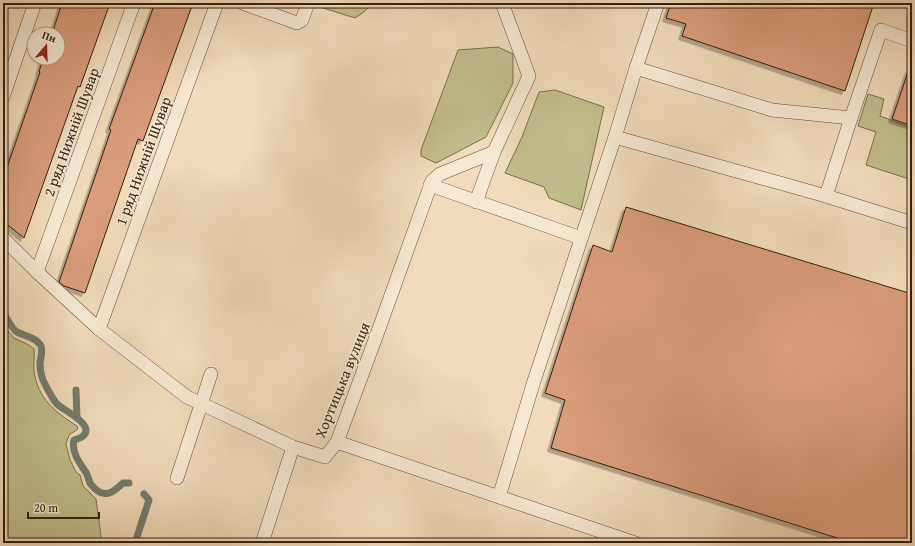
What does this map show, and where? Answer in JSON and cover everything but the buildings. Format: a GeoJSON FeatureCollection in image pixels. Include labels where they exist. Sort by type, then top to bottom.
{"type":"FeatureCollection","features":[{"type":"Feature","properties":{"kind":"lane"},"geometry":{"type":"LineString","coordinates":[[3,97],[35,3]]}},
{"type":"Feature","properties":{"kind":"lane","name":"2 ряд Нижній Шувар"},"geometry":{"type":"LineString","coordinates":[[37,272],[134,3]]}},
{"type":"Feature","properties":{"kind":"lane","name":"1 ряд Нижній Шувар"},"geometry":{"type":"LineString","coordinates":[[99,329],[217,3]]}},
{"type":"Feature","properties":{"kind":"lane"},"geometry":{"type":"LineString","coordinates":[[242,3],[297,23],[302,20],[308,3]]}},
{"type":"Feature","properties":{"kind":"lane"},"geometry":{"type":"LineString","coordinates":[[476,202],[494,152],[529,76],[502,3]]}},
{"type":"Feature","properties":{"kind":"lane"},"geometry":{"type":"LineString","coordinates":[[499,497],[534,382],[658,3]]}},
{"type":"Feature","properties":{"kind":"lane"},"geometry":{"type":"LineString","coordinates":[[826,196],[881,30],[912,41]]}},
{"type":"Feature","properties":{"kind":"lane"},"geometry":{"type":"LineString","coordinates":[[636,68],[772,110],[851,118]]}},
{"type":"Feature","properties":{"kind":"lane"},"geometry":{"type":"LineString","coordinates":[[615,137],[826,196],[912,223]]}},
{"type":"Feature","properties":{"kind":"lane","name":"Хортицька вулиця"},"geometry":{"type":"LineString","coordinates":[[3,238],[37,272],[99,329],[187,397],[293,447],[325,457],[337,442],[432,181],[440,174],[494,152]]}},
{"type":"Feature","properties":{"kind":"lane"},"geometry":{"type":"LineString","coordinates":[[430,185],[581,238]]}},
{"type":"Feature","properties":{"kind":"lane"},"geometry":{"type":"LineString","coordinates":[[177,478],[211,374]]}},
{"type":"Feature","properties":{"kind":"lane"},"geometry":{"type":"LineString","coordinates":[[337,442],[635,543]]}},
{"type":"Feature","properties":{"kind":"lane"},"geometry":{"type":"LineString","coordinates":[[262,543],[293,447]]}},
{"type":"Feature","properties":{"kind":"shaded area"},"geometry":{"type":"Polygon","coordinates":[[[321,3],[373,3],[355,18],[320,7],[321,3]]]}},
{"type":"Feature","properties":{"kind":"shaded area"},"geometry":{"type":"Polygon","coordinates":[[[498,47],[513,54],[513,83],[486,137],[436,163],[421,156],[421,150],[458,50],[498,47]]]}},
{"type":"Feature","properties":{"kind":"shaded area"},"geometry":{"type":"Polygon","coordinates":[[[555,90],[604,107],[581,210],[549,198],[544,187],[505,173],[522,137],[539,92],[555,90]]]}},
{"type":"Feature","properties":{"kind":"shaded area"},"geometry":{"type":"Polygon","coordinates":[[[868,94],[884,99],[880,116],[912,128],[912,180],[866,165],[876,132],[858,126],[868,94]]]}},
{"type":"Feature","properties":{"kind":"shaded area"},"geometry":{"type":"Polygon","coordinates":[[[3,325],[14,338],[34,349],[34,371],[39,389],[55,410],[77,426],[78,429],[69,435],[66,444],[70,460],[76,472],[80,475],[83,486],[96,499],[102,543],[3,543],[3,325]]]}},
{"type":"Feature","properties":{"kind":"waterway"},"geometry":{"type":"LineString","coordinates":[[3,312],[17,332],[34,339],[39,343],[42,350],[40,362],[41,373],[49,392],[57,404],[77,418],[85,427],[86,432],[83,436],[74,440],[73,444],[76,456],[87,474],[90,483],[99,492],[107,494],[115,490],[123,483],[129,483]]}},
{"type":"Feature","properties":{"kind":"waterway"},"geometry":{"type":"LineString","coordinates":[[76,390],[77,418]]}},
{"type":"Feature","properties":{"kind":"waterway"},"geometry":{"type":"LineString","coordinates":[[135,543],[149,500],[144,494]]}}]}
